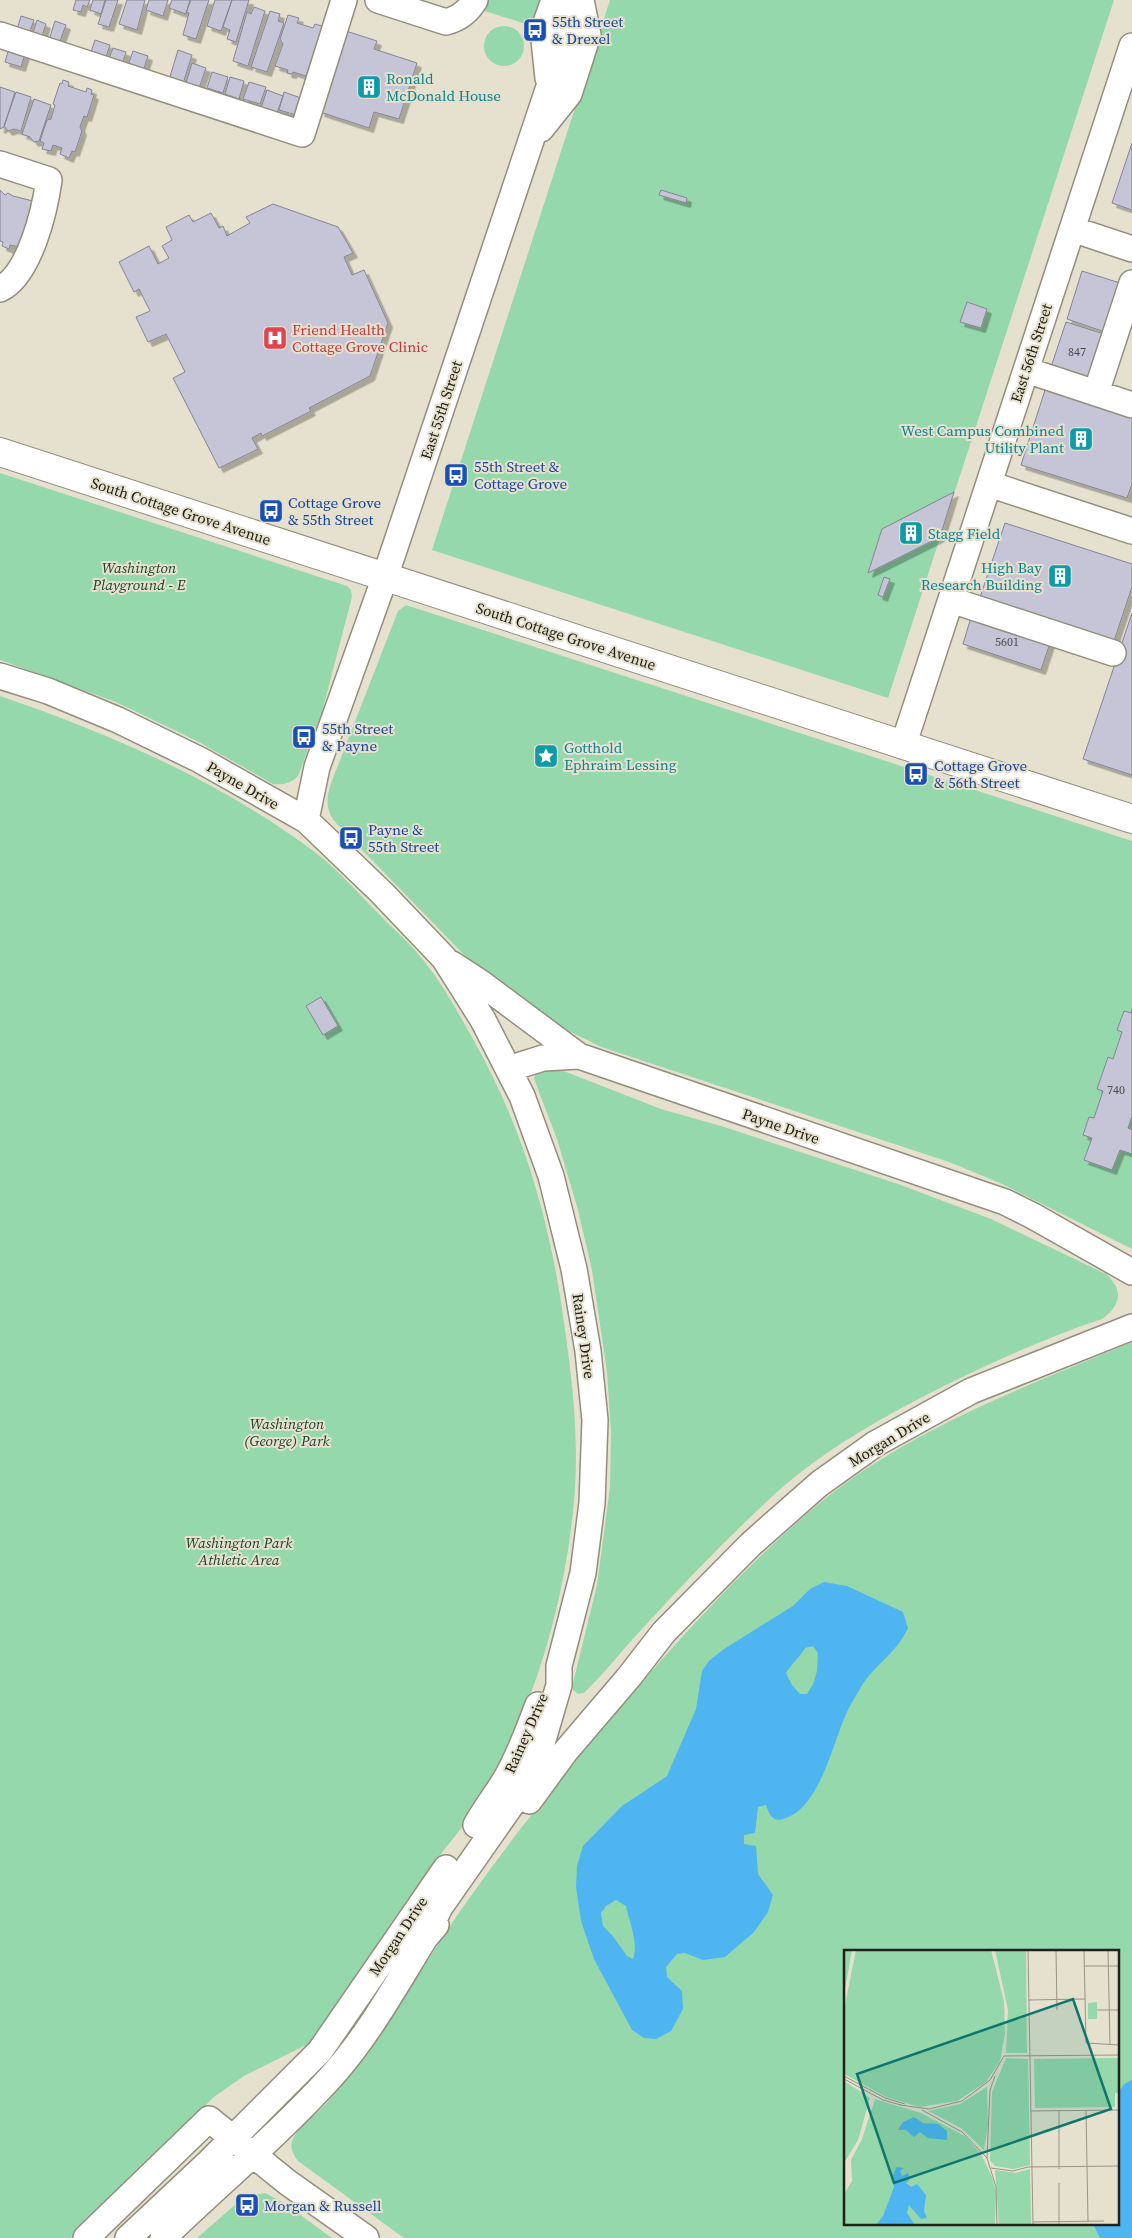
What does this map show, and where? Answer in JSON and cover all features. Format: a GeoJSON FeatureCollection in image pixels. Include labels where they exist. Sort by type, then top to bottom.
{"type":"FeatureCollection","features":[{"type":"Feature","properties":{"kind":"main road","name":"South Cottage Grove Avenue"},"geometry":{"type":"LineString","coordinates":[[0,452],[1132,819]]}},
{"type":"Feature","properties":{"kind":"street"},"geometry":{"type":"LineString","coordinates":[[0,35],[302,134],[344,0]]}},
{"type":"Feature","properties":{"kind":"street"},"geometry":{"type":"LineString","coordinates":[[378,0],[446,22],[455,20],[465,13],[475,0]]}},
{"type":"Feature","properties":{"kind":"street"},"geometry":{"type":"LineString","coordinates":[[549,88],[543,31],[554,0]]}},
{"type":"Feature","properties":{"kind":"street"},"geometry":{"type":"LineString","coordinates":[[531,140],[569,94],[588,36],[580,0]]}},
{"type":"Feature","properties":{"kind":"street","name":"East 55th Street"},"geometry":{"type":"LineString","coordinates":[[306,820],[317,767],[385,577],[531,140],[580,0]]}},
{"type":"Feature","properties":{"kind":"street","name":"East 56th Street"},"geometry":{"type":"LineString","coordinates":[[903,746],[1072,229],[1125,92],[1132,46]]}},
{"type":"Feature","properties":{"kind":"street"},"geometry":{"type":"LineString","coordinates":[[0,164],[49,180],[46,204],[31,249],[21,268],[0,289]]}},
{"type":"Feature","properties":{"kind":"street"},"geometry":{"type":"LineString","coordinates":[[1072,229],[1132,249]]}},
{"type":"Feature","properties":{"kind":"street"},"geometry":{"type":"LineString","coordinates":[[1096,392],[1132,283]]}},
{"type":"Feature","properties":{"kind":"street"},"geometry":{"type":"LineString","coordinates":[[1026,370],[1132,405]]}},
{"type":"Feature","properties":{"kind":"street"},"geometry":{"type":"LineString","coordinates":[[989,484],[1132,531]]}},
{"type":"Feature","properties":{"kind":"street"},"geometry":{"type":"LineString","coordinates":[[951,600],[1113,653]]}},
{"type":"Feature","properties":{"kind":"street","name":"Payne Drive"},"geometry":{"type":"LineString","coordinates":[[0,676],[48,691],[118,720],[200,760],[306,820],[382,892],[444,958],[483,1020]]}},
{"type":"Feature","properties":{"kind":"street","name":"Payne Drive"},"geometry":{"type":"LineString","coordinates":[[444,958],[481,983],[579,1056],[1004,1202],[1033,1216],[1132,1272]]}},
{"type":"Feature","properties":{"kind":"street","name":"Rainey Drive"},"geometry":{"type":"LineString","coordinates":[[483,1020],[522,1096],[551,1176],[574,1269],[588,1351],[595,1420],[592,1503],[583,1573],[559,1666],[559,1685],[538,1757]]}},
{"type":"Feature","properties":{"kind":"street"},"geometry":{"type":"LineString","coordinates":[[508,1069],[543,1058],[579,1056]]}},
{"type":"Feature","properties":{"kind":"street","name":"Morgan Drive"},"geometry":{"type":"LineString","coordinates":[[163,2238],[332,2076],[375,2017],[425,1938],[566,1752],[629,1678],[664,1632],[751,1544],[819,1484],[875,1444],[972,1391],[1132,1327]]}},
{"type":"Feature","properties":{"kind":"street","name":"Morgan Drive"},"geometry":{"type":"LineString","coordinates":[[128,2238],[233,2139],[320,2051],[476,1826],[492,1814],[538,1757],[623,1661],[664,1632]]}},
{"type":"Feature","properties":{"kind":"street","name":"Rainey Drive"},"geometry":{"type":"LineString","coordinates":[[476,1826],[485,1807],[506,1780],[522,1746],[544,1690],[559,1666]]}},
{"type":"Feature","properties":{"kind":"street"},"geometry":{"type":"LineString","coordinates":[[425,1938],[440,1907],[467,1865],[526,1784],[538,1757]]}},
{"type":"Feature","properties":{"kind":"street"},"geometry":{"type":"LineString","coordinates":[[86,2238],[208,2119],[287,2182],[366,2238]]}},
{"type":"Feature","properties":{"kind":"green space"},"geometry":{"type":"Polygon","coordinates":[[[488,0],[540,0],[532,26],[485,11],[488,0]]]}},
{"type":"Feature","properties":{"kind":"green space"},"geometry":{"type":"Polygon","coordinates":[[[610,0],[1114,0],[888,698],[432,550],[610,0]]]}},
{"type":"Feature","properties":{"kind":"green space"},"geometry":{"type":"Polygon","coordinates":[[[508,26],[515,29],[521,35],[524,46],[523,54],[515,63],[508,66],[500,66],[493,63],[485,54],[484,42],[487,35],[496,27],[508,26]]]}},
{"type":"Feature","properties":{"kind":"green space","name":"Washington Playground - E"},"geometry":{"type":"Polygon","coordinates":[[[0,473],[347,586],[351,590],[352,597],[322,712],[298,776],[286,783],[273,784],[199,742],[116,702],[0,660],[0,473]]]}},
{"type":"Feature","properties":{"kind":"green space"},"geometry":{"type":"Polygon","coordinates":[[[406,605],[1132,841],[1132,1249],[1000,1183],[949,1162],[601,1047],[571,1032],[535,1010],[473,964],[336,823],[329,811],[328,798],[332,780],[398,611],[406,605]]]}},
{"type":"Feature","properties":{"kind":"green space","name":"Washington (George) Park"},"geometry":{"type":"Polygon","coordinates":[[[0,696],[83,727],[164,762],[204,782],[280,827],[316,853],[340,874],[424,961],[456,1009],[493,1077],[510,1115],[537,1191],[547,1229],[562,1310],[575,1432],[576,1472],[573,1512],[565,1568],[553,1624],[527,1705],[492,1785],[403,1905],[318,2034],[308,2044],[244,2076],[215,2096],[71,2238],[0,2238],[0,696]]]}},
{"type":"Feature","properties":{"kind":"green space"},"geometry":{"type":"Polygon","coordinates":[[[556,1068],[661,1109],[721,1126],[898,1184],[991,1219],[1106,1274],[1116,1286],[1118,1292],[1116,1303],[1102,1319],[1023,1349],[946,1385],[880,1420],[816,1461],[777,1492],[742,1525],[675,1594],[592,1685],[584,1693],[578,1694],[573,1690],[573,1683],[597,1585],[610,1487],[611,1432],[607,1372],[592,1270],[578,1210],[557,1139],[534,1079],[536,1072],[556,1068]]]}},
{"type":"Feature","properties":{"kind":"green space"},"geometry":{"type":"Polygon","coordinates":[[[1132,1342],[1132,2238],[404,2238],[298,2161],[292,2148],[292,2142],[296,2134],[326,2104],[357,2065],[456,1917],[506,1847],[630,1696],[698,1620],[745,1571],[795,1524],[856,1476],[893,1452],[931,1431],[1011,1393],[1132,1342]]]}},
{"type":"Feature","properties":{"kind":"green space"},"geometry":{"type":"Polygon","coordinates":[[[265,2193],[284,2203],[332,2238],[197,2238],[244,2197],[265,2193]]]}},
{"type":"Feature","properties":{"kind":"water"},"geometry":{"type":"Polygon","coordinates":[[[824,1582],[847,1586],[903,1612],[908,1628],[897,1645],[866,1679],[853,1700],[823,1774],[806,1803],[796,1813],[779,1820],[772,1816],[766,1805],[758,1807],[755,1833],[744,1835],[744,1844],[756,1846],[758,1874],[773,1895],[768,1912],[754,1932],[725,1957],[703,1960],[685,1953],[677,1954],[666,1967],[667,1977],[682,1991],[683,2009],[671,2031],[656,2039],[644,2038],[632,2030],[594,1959],[581,1921],[576,1887],[577,1866],[583,1846],[622,1806],[667,1776],[696,1709],[702,1671],[709,1661],[724,1649],[793,1606],[810,1589],[824,1582]],[[813,1646],[805,1648],[786,1673],[792,1685],[800,1694],[807,1694],[813,1684],[817,1671],[818,1653],[813,1646]],[[616,1900],[606,1906],[601,1913],[603,1926],[627,1956],[633,1959],[635,1946],[626,1906],[616,1900]]]}},
{"type":"Feature","properties":{"kind":"water"},"geometry":{"type":"Polygon","coordinates":[[[1132,2080],[1132,2238],[1100,2238],[1094,2226],[1120,2226],[1120,2090],[1124,2084],[1132,2080]]]}},
{"type":"Feature","properties":{"kind":"building"},"geometry":{"type":"Polygon","coordinates":[[[76,0],[90,0],[87,7],[83,5],[81,12],[73,10],[76,0]]]}},
{"type":"Feature","properties":{"kind":"building"},"geometry":{"type":"Polygon","coordinates":[[[93,0],[105,0],[101,14],[90,10],[93,0]]]}},
{"type":"Feature","properties":{"kind":"building"},"geometry":{"type":"Polygon","coordinates":[[[106,0],[118,0],[109,27],[98,24],[106,0]]]}},
{"type":"Feature","properties":{"kind":"building"},"geometry":{"type":"Polygon","coordinates":[[[127,0],[145,0],[137,30],[119,24],[127,0]]]}},
{"type":"Feature","properties":{"kind":"building"},"geometry":{"type":"Polygon","coordinates":[[[149,0],[168,0],[163,16],[146,10],[149,0]]]}},
{"type":"Feature","properties":{"kind":"building"},"geometry":{"type":"Polygon","coordinates":[[[172,0],[190,0],[186,14],[169,8],[172,0]]]}},
{"type":"Feature","properties":{"kind":"building"},"geometry":{"type":"Polygon","coordinates":[[[191,0],[209,0],[196,39],[183,35],[189,13],[186,12],[191,0]]]}},
{"type":"Feature","properties":{"kind":"building"},"geometry":{"type":"Polygon","coordinates":[[[215,0],[232,0],[221,31],[207,26],[215,0]]]}},
{"type":"Feature","properties":{"kind":"building"},"geometry":{"type":"Polygon","coordinates":[[[232,0],[249,0],[236,42],[227,39],[230,30],[223,27],[232,0]]]}},
{"type":"Feature","properties":{"kind":"building"},"geometry":{"type":"Polygon","coordinates":[[[254,7],[265,11],[248,66],[233,61],[247,12],[251,14],[254,7]]]}},
{"type":"Feature","properties":{"kind":"building"},"geometry":{"type":"Polygon","coordinates":[[[270,11],[280,14],[278,21],[284,23],[267,72],[251,67],[270,11]]]}},
{"type":"Feature","properties":{"kind":"building"},"geometry":{"type":"Polygon","coordinates":[[[288,15],[299,18],[297,23],[313,28],[315,24],[325,27],[317,53],[313,55],[306,76],[293,72],[292,74],[287,73],[288,70],[275,66],[283,44],[280,39],[288,15]]]}},
{"type":"Feature","properties":{"kind":"building"},"geometry":{"type":"Polygon","coordinates":[[[21,16],[34,20],[28,37],[16,33],[21,16]]]}},
{"type":"Feature","properties":{"kind":"building"},"geometry":{"type":"Polygon","coordinates":[[[37,20],[46,24],[41,39],[32,36],[37,20]]]}},
{"type":"Feature","properties":{"kind":"building"},"geometry":{"type":"Polygon","coordinates":[[[55,21],[66,25],[59,44],[49,40],[55,21]]]}},
{"type":"Feature","properties":{"kind":"building","name":"Ronald McDonald House"},"geometry":{"type":"Polygon","coordinates":[[[346,31],[377,41],[374,49],[417,63],[399,119],[374,112],[369,128],[320,112],[346,31]]]}},
{"type":"Feature","properties":{"kind":"building"},"geometry":{"type":"Polygon","coordinates":[[[95,40],[110,45],[105,60],[90,55],[95,40]]]}},
{"type":"Feature","properties":{"kind":"building"},"geometry":{"type":"Polygon","coordinates":[[[9,48],[25,54],[21,67],[5,62],[9,48]]]}},
{"type":"Feature","properties":{"kind":"building"},"geometry":{"type":"Polygon","coordinates":[[[113,48],[126,52],[122,65],[108,61],[113,48]]]}},
{"type":"Feature","properties":{"kind":"building"},"geometry":{"type":"Polygon","coordinates":[[[178,50],[192,55],[183,84],[169,80],[178,50]]]}},
{"type":"Feature","properties":{"kind":"building"},"geometry":{"type":"Polygon","coordinates":[[[133,51],[148,56],[142,74],[127,68],[133,51]]]}},
{"type":"Feature","properties":{"kind":"building"},"geometry":{"type":"Polygon","coordinates":[[[192,63],[206,68],[198,91],[185,86],[192,63]]]}},
{"type":"Feature","properties":{"kind":"building"},"geometry":{"type":"Polygon","coordinates":[[[212,72],[228,77],[223,93],[207,88],[212,72]]]}},
{"type":"Feature","properties":{"kind":"building"},"geometry":{"type":"Polygon","coordinates":[[[230,77],[244,81],[239,99],[225,94],[230,77]]]}},
{"type":"Feature","properties":{"kind":"building"},"geometry":{"type":"Polygon","coordinates":[[[63,80],[69,82],[68,86],[86,92],[87,88],[92,90],[91,94],[94,95],[87,117],[84,116],[80,127],[82,131],[75,152],[72,151],[69,158],[60,154],[62,148],[53,145],[51,151],[42,149],[44,143],[40,141],[47,120],[51,119],[55,105],[53,104],[60,83],[62,84],[63,80]]]}},
{"type":"Feature","properties":{"kind":"building"},"geometry":{"type":"Polygon","coordinates":[[[249,82],[266,87],[260,104],[243,99],[249,82]]]}},
{"type":"Feature","properties":{"kind":"building"},"geometry":{"type":"Polygon","coordinates":[[[0,87],[15,92],[4,127],[0,129],[0,87]]]}},
{"type":"Feature","properties":{"kind":"building"},"geometry":{"type":"Polygon","coordinates":[[[267,90],[283,96],[277,113],[261,108],[267,90]]]}},
{"type":"Feature","properties":{"kind":"building"},"geometry":{"type":"Polygon","coordinates":[[[16,92],[31,97],[21,131],[14,129],[8,131],[4,126],[16,92]]]}},
{"type":"Feature","properties":{"kind":"building"},"geometry":{"type":"Polygon","coordinates":[[[284,92],[301,98],[296,115],[279,110],[284,92]]]}},
{"type":"Feature","properties":{"kind":"building"},"geometry":{"type":"Polygon","coordinates":[[[34,99],[51,105],[39,141],[34,142],[30,137],[22,134],[34,99]]]}},
{"type":"Feature","properties":{"kind":"building"},"geometry":{"type":"Polygon","coordinates":[[[1132,143],[1132,210],[1112,203],[1132,143]]]}},
{"type":"Feature","properties":{"kind":"building"},"geometry":{"type":"Polygon","coordinates":[[[0,190],[5,195],[8,193],[37,202],[20,247],[10,245],[9,249],[2,246],[3,242],[0,241],[0,190]]]}},
{"type":"Feature","properties":{"kind":"building"},"geometry":{"type":"Polygon","coordinates":[[[661,190],[687,198],[686,203],[659,195],[661,190]]]}},
{"type":"Feature","properties":{"kind":"building","name":"Friend Health Cottage Grove Clinic"},"geometry":{"type":"Polygon","coordinates":[[[273,204],[338,227],[353,253],[344,257],[352,275],[364,270],[388,323],[370,376],[309,408],[311,411],[262,436],[261,433],[252,438],[258,449],[219,468],[173,378],[185,372],[166,334],[148,342],[136,317],[150,311],[139,289],[134,292],[119,262],[149,246],[158,264],[169,258],[162,246],[172,240],[166,227],[189,215],[193,222],[211,213],[219,228],[223,226],[227,236],[250,223],[246,217],[273,204]]]}},
{"type":"Feature","properties":{"kind":"building"},"geometry":{"type":"Polygon","coordinates":[[[1082,271],[1120,283],[1105,332],[1067,319],[1082,271]]]}},
{"type":"Feature","properties":{"kind":"building"},"geometry":{"type":"Polygon","coordinates":[[[967,302],[987,309],[981,328],[960,322],[967,302]]]}},
{"type":"Feature","properties":{"kind":"building"},"geometry":{"type":"Polygon","coordinates":[[[1066,322],[1104,334],[1088,382],[1050,370],[1066,322]]]}},
{"type":"Feature","properties":{"kind":"building","name":"West Campus Combined Utility Plant"},"geometry":{"type":"Polygon","coordinates":[[[1046,387],[1132,414],[1132,484],[1127,498],[1021,465],[1046,387]]]}},
{"type":"Feature","properties":{"kind":"building","name":"Stagg Field"},"geometry":{"type":"Polygon","coordinates":[[[954,492],[940,537],[868,573],[882,529],[954,492]]]}},
{"type":"Feature","properties":{"kind":"building","name":"High Bay Research Building"},"geometry":{"type":"Polygon","coordinates":[[[1005,523],[1132,564],[1132,587],[1112,647],[978,603],[1005,523]]]}},
{"type":"Feature","properties":{"kind":"building"},"geometry":{"type":"Polygon","coordinates":[[[884,577],[890,579],[883,597],[878,595],[884,577]]]}},
{"type":"Feature","properties":{"kind":"building"},"geometry":{"type":"Polygon","coordinates":[[[1132,613],[1132,775],[1083,759],[1132,613]]]}},
{"type":"Feature","properties":{"kind":"building"},"geometry":{"type":"Polygon","coordinates":[[[972,614],[1051,640],[1041,670],[963,644],[972,614]]]}},
{"type":"Feature","properties":{"kind":"building"},"geometry":{"type":"Polygon","coordinates":[[[321,997],[338,1026],[323,1035],[306,1006],[321,997]]]}},
{"type":"Feature","properties":{"kind":"building"},"geometry":{"type":"Polygon","coordinates":[[[1132,1009],[1132,1116],[1128,1128],[1132,1130],[1132,1154],[1120,1150],[1112,1170],[1084,1160],[1092,1138],[1083,1135],[1089,1117],[1094,1118],[1103,1091],[1097,1089],[1108,1057],[1113,1059],[1122,1032],[1117,1030],[1124,1011],[1131,1013],[1132,1009]]]}},
{"type":"Feature","properties":{"kind":"place","name":"55th Street & Drexel"},"geometry":{"type":"Point","coordinates":[535,30]}},
{"type":"Feature","properties":{"kind":"place","name":"Ronald McDonald House"},"geometry":{"type":"Point","coordinates":[369,87]}},
{"type":"Feature","properties":{"kind":"place","name":"Friend Health Cottage Grove Clinic"},"geometry":{"type":"Point","coordinates":[275,338]}},
{"type":"Feature","properties":{"kind":"place","name":"West Campus Combined Utility Plant"},"geometry":{"type":"Point","coordinates":[1081,439]}},
{"type":"Feature","properties":{"kind":"place","name":"55th Street & Cottage Grove"},"geometry":{"type":"Point","coordinates":[456,475]}},
{"type":"Feature","properties":{"kind":"place","name":"Cottage Grove & 55th Street"},"geometry":{"type":"Point","coordinates":[271,511]}},
{"type":"Feature","properties":{"kind":"place","name":"Stagg Field"},"geometry":{"type":"Point","coordinates":[911,533]}},
{"type":"Feature","properties":{"kind":"place","name":"High Bay Research Building"},"geometry":{"type":"Point","coordinates":[1060,576]}},
{"type":"Feature","properties":{"kind":"place","name":"55th Street & Payne"},"geometry":{"type":"Point","coordinates":[304,737]}},
{"type":"Feature","properties":{"kind":"place","name":"Gotthold Ephraim Lessing"},"geometry":{"type":"Point","coordinates":[546,756]}},
{"type":"Feature","properties":{"kind":"place","name":"Cottage Grove & 56th Street"},"geometry":{"type":"Point","coordinates":[916,774]}},
{"type":"Feature","properties":{"kind":"place","name":"Payne & 55th Street"},"geometry":{"type":"Point","coordinates":[351,838]}},
{"type":"Feature","properties":{"kind":"place","name":"Morgan & Russell"},"geometry":{"type":"Point","coordinates":[247,2205]}},
{"type":"Feature","properties":{"kind":"park label","name":"Washington Park Athletic Area"},"geometry":{"type":"Point","coordinates":[239,1550]}}]}
